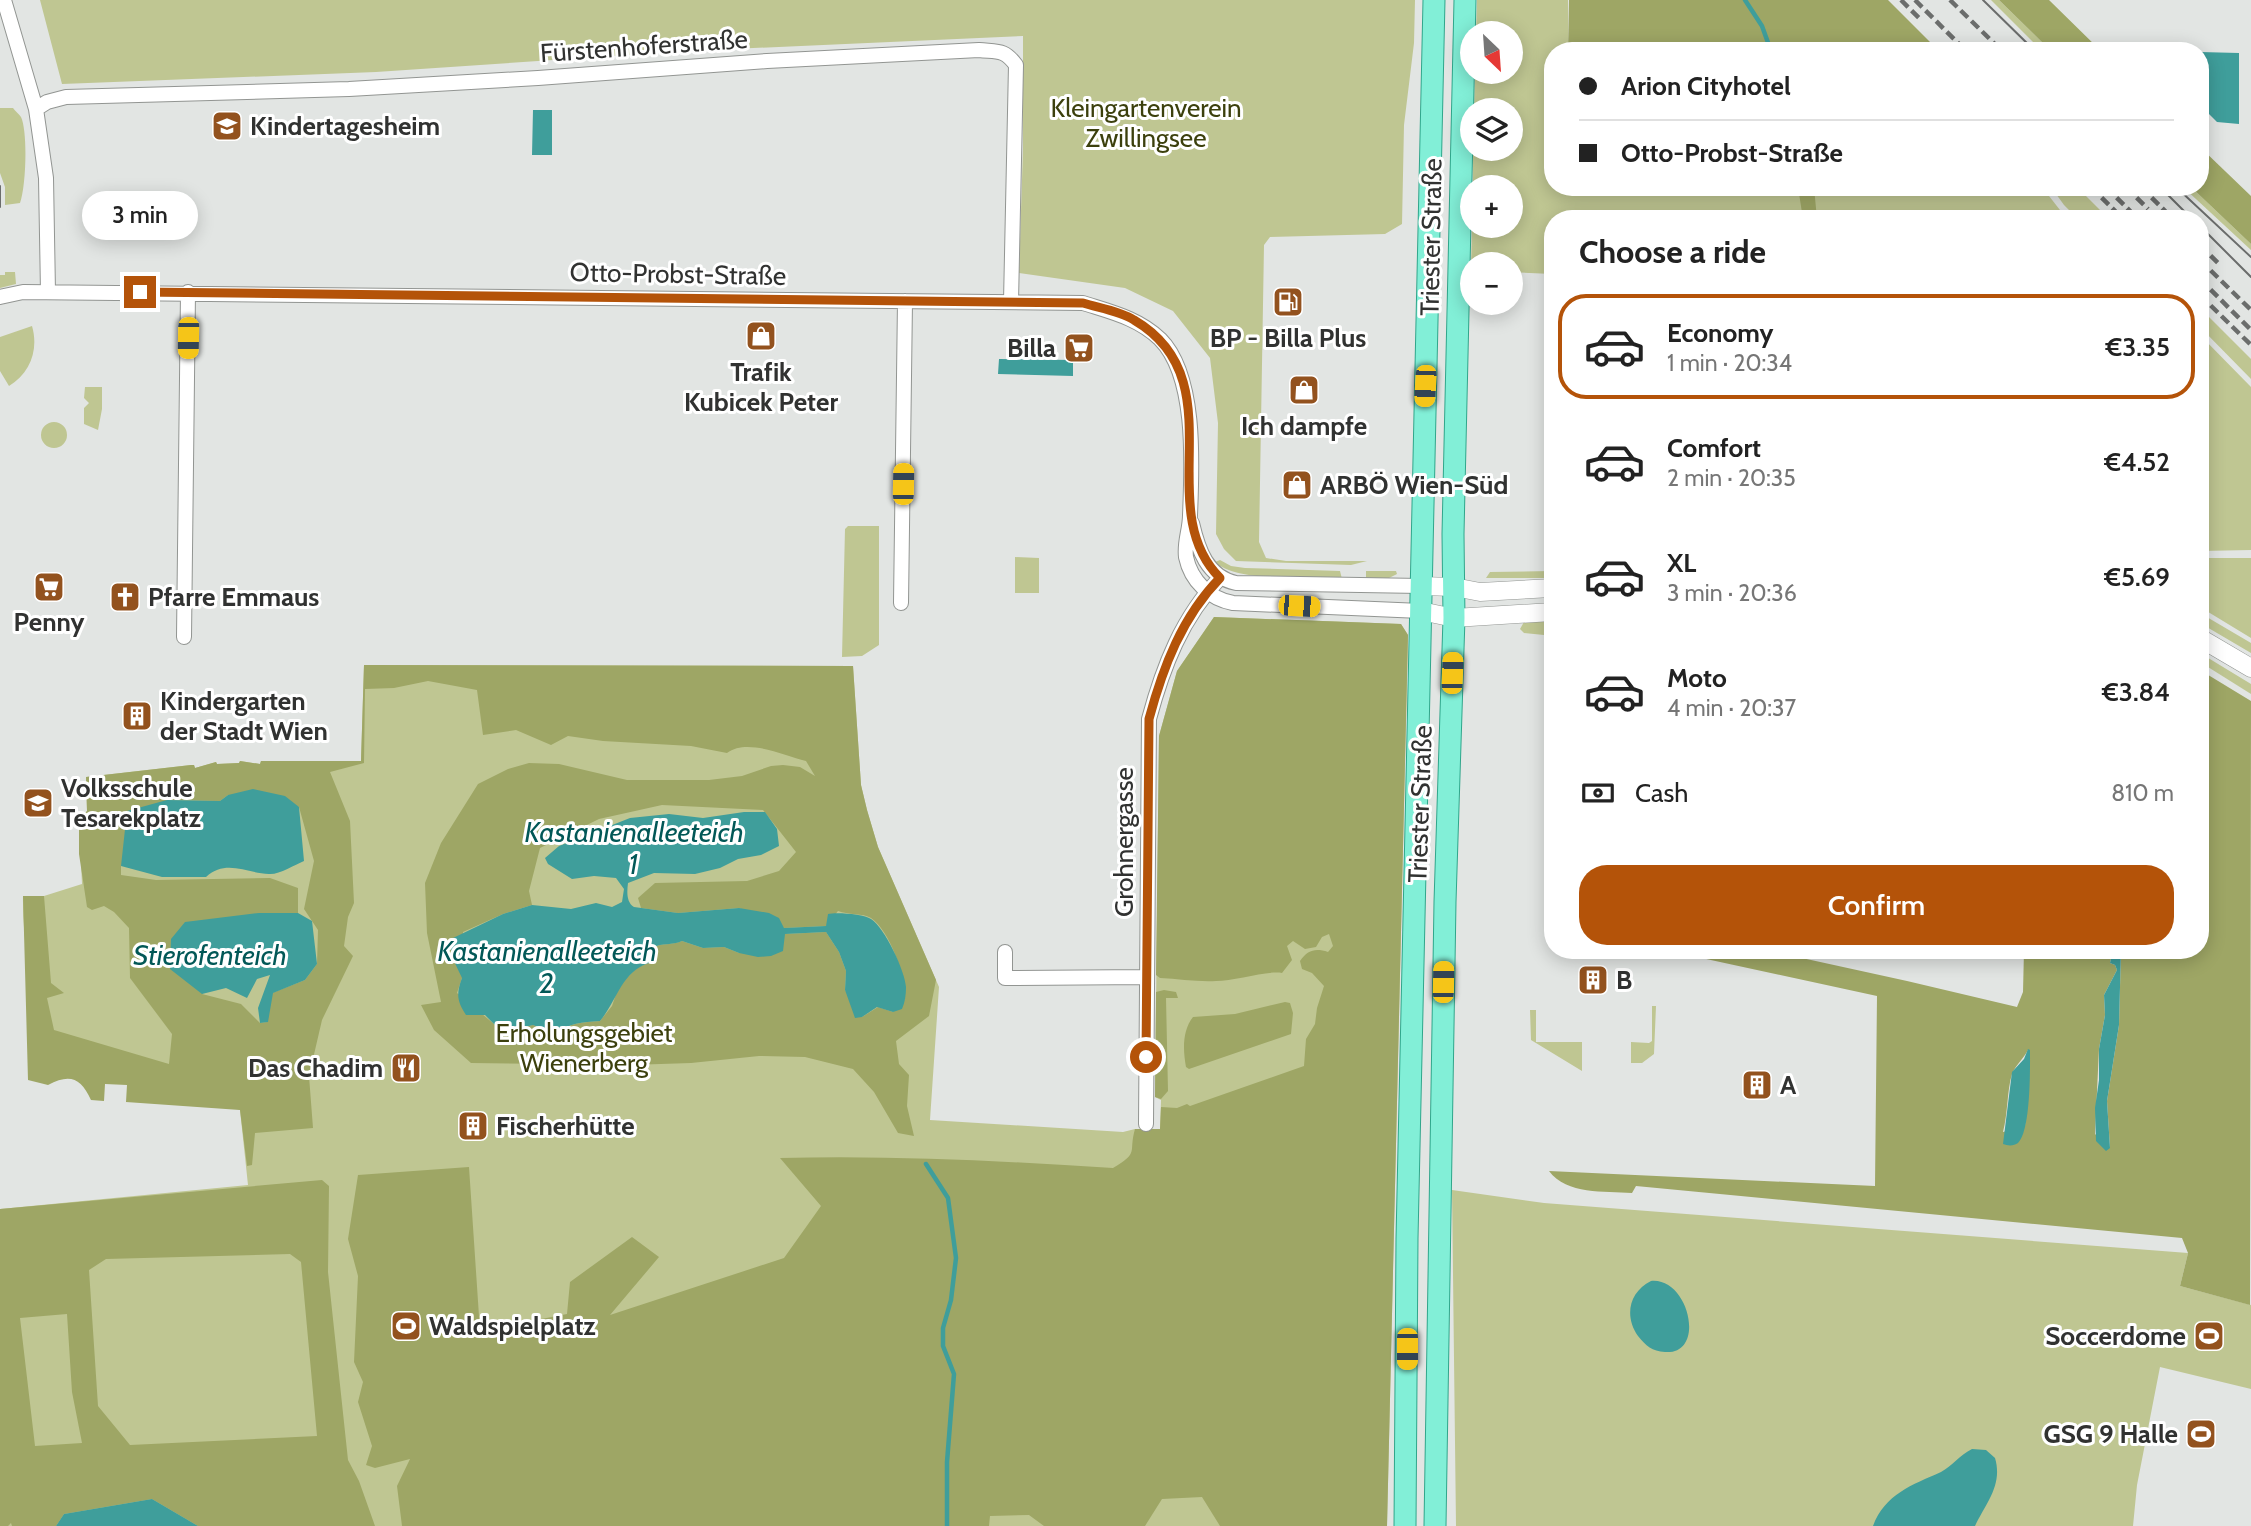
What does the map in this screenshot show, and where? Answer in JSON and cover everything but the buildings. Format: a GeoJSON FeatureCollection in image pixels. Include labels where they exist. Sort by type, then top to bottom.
{"type":"FeatureCollection","features":[{"type":"Feature","properties":{"kind":"main road","name":"Triester Straße"},"geometry":{"type":"LineString","coordinates":[[1405,1526],[1410,1116],[1434,0]]}},
{"type":"Feature","properties":{"kind":"main road","name":"Triester Straße"},"geometry":{"type":"LineString","coordinates":[[1435,1526],[1438,1241],[1454,618],[1453,520],[1465,0]]}},
{"type":"Feature","properties":{"kind":"street"},"geometry":{"type":"LineString","coordinates":[[4,0],[36,109],[46,178],[48,292]]}},
{"type":"Feature","properties":{"kind":"street","name":"Fürstenhoferstraße"},"geometry":{"type":"LineString","coordinates":[[36,109],[47,102],[66,97],[349,89],[767,61],[979,50],[1002,52],[1009,55],[1016,65],[1011,302]]}},
{"type":"Feature","properties":{"kind":"street","name":"Otto-Probst-Straße"},"geometry":{"type":"LineString","coordinates":[[0,297],[23,292],[188,292],[1083,303],[1133,319],[1161,340],[1183,380],[1189,406],[1190,518],[1185,542],[1186,557],[1190,572],[1207,591]]}},
{"type":"Feature","properties":{"kind":"street"},"geometry":{"type":"LineString","coordinates":[[184,637],[188,292]]}},
{"type":"Feature","properties":{"kind":"street"},"geometry":{"type":"LineString","coordinates":[[901,603],[905,301]]}},
{"type":"Feature","properties":{"kind":"street","name":"Otto-Probst-Straße"},"geometry":{"type":"LineString","coordinates":[[1190,518],[1200,551],[1220,578]]}},
{"type":"Feature","properties":{"kind":"street"},"geometry":{"type":"LineString","coordinates":[[1220,578],[1236,583],[1454,587],[1480,592],[1544,588]]}},
{"type":"Feature","properties":{"kind":"street","name":"Grohnergasse"},"geometry":{"type":"LineString","coordinates":[[1146,1124],[1149,719],[1169,657],[1185,625],[1207,591],[1220,578]]}},
{"type":"Feature","properties":{"kind":"street"},"geometry":{"type":"LineString","coordinates":[[1207,591],[1216,598],[1233,603],[1421,611],[1454,618],[1544,612]]}},
{"type":"Feature","properties":{"kind":"street"},"geometry":{"type":"LineString","coordinates":[[2209,643],[2251,668]]}},
{"type":"Feature","properties":{"kind":"street"},"geometry":{"type":"LineString","coordinates":[[1005,953],[1005,978],[1147,978]]}},
{"type":"Feature","properties":{"kind":"green space","name":"Kleingartenverein Zwillingsee"},"geometry":{"type":"Polygon","coordinates":[[[40,0],[1415,0],[1414,43],[1404,125],[1402,224],[1385,234],[1270,237],[1264,245],[1259,542],[1266,558],[1286,561],[1367,561],[1351,565],[1236,561],[1224,549],[1216,534],[1218,423],[1210,358],[1173,311],[1125,288],[1019,273],[1023,36],[688,51],[376,72],[62,84],[40,0]]]}},
{"type":"Feature","properties":{"kind":"green space"},"geometry":{"type":"Polygon","coordinates":[[[1477,0],[1568,0],[1568,42],[1544,42],[1544,196],[2049,196],[2060,210],[1544,210],[1544,274],[1523,273],[1523,252],[1471,252],[1472,238],[1523,238],[1523,175],[1473,175],[1473,161],[1523,161],[1523,98],[1474,98],[1475,84],[1523,84],[1523,21],[1476,21],[1477,0]]]}},
{"type":"Feature","properties":{"kind":"green space"},"geometry":{"type":"Polygon","coordinates":[[[1569,0],[1888,0],[1930,42],[1568,42],[1569,0]]]}},
{"type":"Feature","properties":{"kind":"green space"},"geometry":{"type":"Polygon","coordinates":[[[1991,0],[1999,0],[2042,42],[2033,42],[1991,0]]]}},
{"type":"Feature","properties":{"kind":"green space"},"geometry":{"type":"Polygon","coordinates":[[[1999,0],[2049,0],[2092,42],[2042,42],[1999,0]]]}},
{"type":"Feature","properties":{"kind":"green space"},"geometry":{"type":"Polygon","coordinates":[[[0,108],[13,108],[21,117],[25,147],[24,185],[20,203],[5,205],[5,187],[0,173],[0,108]]]}},
{"type":"Feature","properties":{"kind":"green space"},"geometry":{"type":"Polygon","coordinates":[[[2209,156],[2251,196],[2251,244],[2200,196],[2209,196],[2209,156]]]}},
{"type":"Feature","properties":{"kind":"green space"},"geometry":{"type":"Polygon","coordinates":[[[1799,196],[1815,196],[1816,210],[1802,210],[1799,196]]]}},
{"type":"Feature","properties":{"kind":"green space"},"geometry":{"type":"Polygon","coordinates":[[[2058,196],[2086,196],[2100,210],[2069,210],[2058,196]]]}},
{"type":"Feature","properties":{"kind":"green space"},"geometry":{"type":"Polygon","coordinates":[[[2193,196],[2200,196],[2251,244],[2251,250],[2209,210],[2193,196]]]}},
{"type":"Feature","properties":{"kind":"green space"},"geometry":{"type":"Polygon","coordinates":[[[5,272],[15,272],[16,284],[0,288],[0,275],[5,275],[5,272]]]}},
{"type":"Feature","properties":{"kind":"green space"},"geometry":{"type":"Polygon","coordinates":[[[2209,317],[2251,359],[2251,379],[2209,336],[2209,317]]]}},
{"type":"Feature","properties":{"kind":"green space"},"geometry":{"type":"Polygon","coordinates":[[[32,326],[34,344],[31,360],[22,375],[9,386],[0,371],[0,337],[32,326]]]}},
{"type":"Feature","properties":{"kind":"green space"},"geometry":{"type":"Polygon","coordinates":[[[2209,344],[2251,387],[2251,550],[2209,551],[2209,344]]]}},
{"type":"Feature","properties":{"kind":"green space"},"geometry":{"type":"Polygon","coordinates":[[[85,387],[102,387],[98,430],[84,424],[84,408],[89,403],[84,398],[85,387]]]}},
{"type":"Feature","properties":{"kind":"green space"},"geometry":{"type":"Polygon","coordinates":[[[54,422],[63,426],[67,435],[63,444],[54,448],[45,444],[41,435],[45,426],[54,422]]]}},
{"type":"Feature","properties":{"kind":"green space"},"geometry":{"type":"Polygon","coordinates":[[[848,526],[879,526],[879,645],[862,656],[842,657],[845,529],[848,526]]]}},
{"type":"Feature","properties":{"kind":"green space"},"geometry":{"type":"Polygon","coordinates":[[[1015,557],[1039,558],[1039,593],[1015,593],[1015,557]]]}},
{"type":"Feature","properties":{"kind":"green space"},"geometry":{"type":"Polygon","coordinates":[[[2209,558],[2251,558],[2251,638],[2209,612],[2209,558]]]}},
{"type":"Feature","properties":{"kind":"green space"},"geometry":{"type":"Polygon","coordinates":[[[1220,560],[1231,566],[1245,568],[1340,571],[1342,579],[1256,576],[1225,569],[1215,562],[1220,560]]]}},
{"type":"Feature","properties":{"kind":"green space"},"geometry":{"type":"Polygon","coordinates":[[[1366,571],[1396,571],[1397,574],[1387,579],[1366,579],[1366,571]]]}},
{"type":"Feature","properties":{"kind":"green space"},"geometry":{"type":"Polygon","coordinates":[[[1544,571],[1544,578],[1486,578],[1490,572],[1544,571]]]}},
{"type":"Feature","properties":{"kind":"green space","name":"Erholungsgebiet Wienerberg"},"geometry":{"type":"Polygon","coordinates":[[[1214,617],[1401,624],[1408,635],[1387,1526],[0,1526],[0,1209],[248,1185],[240,1110],[135,1070],[51,1074],[28,964],[23,896],[44,896],[82,884],[79,820],[87,811],[86,777],[191,765],[195,768],[216,762],[260,764],[261,761],[361,761],[364,665],[853,666],[861,785],[867,810],[878,847],[939,987],[930,1120],[1123,1132],[1160,1129],[1161,1100],[1155,1097],[1159,736],[1177,671],[1214,617]]]}},
{"type":"Feature","properties":{"kind":"green space"},"geometry":{"type":"Polygon","coordinates":[[[1214,617],[1401,624],[1408,635],[1387,1526],[1220,1526],[1202,1497],[1162,1499],[1145,1526],[1044,1526],[1029,1515],[990,1516],[989,1526],[402,1526],[397,1486],[410,1459],[375,1468],[366,1465],[372,1446],[358,1402],[363,1382],[354,1362],[358,1276],[348,1239],[358,1175],[469,1167],[480,1331],[567,1314],[570,1282],[632,1237],[659,1257],[610,1315],[784,1258],[821,1206],[780,1158],[905,1158],[1113,1168],[1127,1159],[1132,1152],[1135,1129],[1160,1129],[1161,1107],[1177,1108],[1187,1104],[1190,1106],[1304,1066],[1306,1039],[1315,1024],[1324,986],[1312,973],[1302,969],[1300,961],[1312,951],[1328,952],[1333,946],[1329,934],[1322,937],[1316,947],[1305,949],[1293,941],[1287,946],[1292,960],[1282,973],[1223,981],[1160,978],[1156,975],[1159,736],[1177,671],[1214,617]]]}},
{"type":"Feature","properties":{"kind":"green space"},"geometry":{"type":"Polygon","coordinates":[[[2209,618],[2251,643],[2251,653],[2209,628],[2209,618]]]}},
{"type":"Feature","properties":{"kind":"green space"},"geometry":{"type":"Polygon","coordinates":[[[1544,619],[1544,635],[1524,633],[1520,629],[1524,622],[1544,619]]]}},
{"type":"Feature","properties":{"kind":"green space"},"geometry":{"type":"Polygon","coordinates":[[[2209,658],[2251,684],[2251,694],[2209,668],[2209,658]]]}},
{"type":"Feature","properties":{"kind":"green space"},"geometry":{"type":"Polygon","coordinates":[[[364,665],[853,666],[861,785],[867,810],[878,847],[936,980],[929,1016],[896,1041],[899,1064],[909,1075],[907,1106],[914,1136],[898,1133],[874,1092],[853,1069],[805,1057],[759,1056],[691,1063],[630,1065],[471,1063],[434,1030],[421,1005],[441,1002],[427,933],[425,883],[441,843],[478,784],[508,769],[529,763],[559,764],[627,780],[709,780],[742,776],[771,766],[783,765],[800,767],[815,776],[806,761],[755,747],[735,749],[727,753],[691,746],[603,741],[568,736],[551,745],[516,730],[483,735],[477,690],[428,681],[394,688],[365,689],[364,763],[330,772],[350,821],[354,903],[348,917],[344,946],[353,956],[322,1020],[309,1076],[313,1128],[255,1133],[252,1165],[247,1166],[240,1110],[126,1102],[127,1085],[105,1084],[104,1101],[91,1100],[79,1082],[74,1080],[63,1079],[48,1085],[28,1080],[23,896],[44,896],[51,983],[64,993],[47,998],[54,1030],[169,1064],[172,1034],[130,978],[129,928],[114,912],[104,906],[92,910],[87,907],[79,854],[79,820],[87,811],[86,777],[191,765],[195,768],[216,762],[260,764],[261,761],[361,761],[364,665]],[[228,795],[220,801],[167,800],[121,866],[121,875],[156,880],[270,878],[298,888],[298,913],[259,913],[202,994],[241,1004],[260,1023],[267,1022],[272,993],[305,980],[317,964],[318,930],[304,909],[314,861],[299,807],[228,795]],[[662,805],[599,819],[540,848],[529,891],[532,905],[503,914],[463,932],[462,978],[457,993],[500,1029],[509,1031],[533,1025],[556,1034],[571,1025],[600,1021],[612,1006],[619,985],[638,967],[649,963],[652,948],[656,946],[682,941],[703,948],[724,947],[739,953],[785,934],[826,932],[839,952],[846,971],[845,990],[862,1017],[878,1007],[893,1012],[905,999],[900,967],[890,944],[878,924],[868,916],[838,911],[826,926],[784,928],[739,908],[678,913],[641,908],[638,898],[655,883],[747,881],[779,871],[796,852],[763,810],[662,805]]]}},
{"type":"Feature","properties":{"kind":"green space"},"geometry":{"type":"Polygon","coordinates":[[[2209,675],[2251,701],[2250,1305],[2180,1286],[2188,1253],[2182,1238],[1636,1186],[1632,1193],[1587,1190],[1566,1184],[1549,1171],[1875,1186],[1877,996],[1706,959],[1806,959],[2017,1007],[2023,992],[2024,959],[2111,959],[2110,963],[2115,965],[2117,970],[2104,995],[2105,1015],[2099,1049],[2095,1134],[2110,1148],[2107,1101],[2119,1025],[2121,959],[2209,959],[2209,675]],[[2030,1050],[2012,1074],[2003,1132],[2025,1126],[2030,1050]]]}},
{"type":"Feature","properties":{"kind":"green space"},"geometry":{"type":"Polygon","coordinates":[[[1156,992],[1176,992],[1178,998],[1166,998],[1168,1091],[1161,1099],[1155,1097],[1156,992]]]}},
{"type":"Feature","properties":{"kind":"green space"},"geometry":{"type":"Polygon","coordinates":[[[1290,1003],[1293,1013],[1291,1034],[1189,1069],[1186,1067],[1184,1041],[1193,1017],[1235,1014],[1290,1003]]]}},
{"type":"Feature","properties":{"kind":"green space"},"geometry":{"type":"Polygon","coordinates":[[[1652,1006],[1656,1006],[1654,1054],[1642,1063],[1631,1063],[1631,1042],[1652,1041],[1652,1006]]]}},
{"type":"Feature","properties":{"kind":"green space"},"geometry":{"type":"Polygon","coordinates":[[[1530,1010],[1536,1010],[1536,1042],[1582,1042],[1582,1071],[1531,1040],[1530,1010]]]}},
{"type":"Feature","properties":{"kind":"green space"},"geometry":{"type":"Polygon","coordinates":[[[322,1180],[329,1186],[328,1272],[348,1460],[359,1481],[375,1526],[198,1526],[152,1499],[64,1514],[56,1526],[12,1526],[11,1523],[8,1526],[0,1526],[0,1209],[322,1180]],[[290,1254],[106,1259],[89,1270],[98,1406],[130,1445],[317,1436],[301,1262],[290,1254]],[[67,1314],[20,1318],[35,1446],[82,1443],[72,1392],[67,1314]]]}},
{"type":"Feature","properties":{"kind":"green space"},"geometry":{"type":"Polygon","coordinates":[[[1452,1190],[1544,1203],[2188,1253],[2180,1286],[2251,1305],[2251,1389],[2160,1367],[2137,1485],[2133,1526],[1456,1526],[1452,1190]]]}},
{"type":"Feature","properties":{"kind":"water"},"geometry":{"type":"Polygon","coordinates":[[[2209,52],[2239,53],[2239,124],[2217,122],[2209,114],[2209,52]]]}},
{"type":"Feature","properties":{"kind":"water"},"geometry":{"type":"Polygon","coordinates":[[[533,110],[552,110],[552,155],[532,155],[533,110]]]}},
{"type":"Feature","properties":{"kind":"water"},"geometry":{"type":"Polygon","coordinates":[[[999,359],[1073,360],[1073,376],[998,374],[999,359]]]}},
{"type":"Feature","properties":{"kind":"water","name":"Stierofenteich"},"geometry":{"type":"Polygon","coordinates":[[[253,789],[285,796],[299,807],[304,861],[273,874],[229,868],[206,877],[162,877],[121,866],[127,811],[167,800],[220,801],[228,795],[253,789]]]}},
{"type":"Feature","properties":{"kind":"water"},"geometry":{"type":"Polygon","coordinates":[[[765,812],[777,829],[779,846],[761,855],[738,859],[720,868],[695,874],[654,873],[628,883],[631,905],[678,913],[739,908],[769,913],[779,918],[784,928],[826,926],[828,914],[832,913],[867,917],[882,931],[902,971],[906,987],[902,1009],[893,1012],[877,1007],[862,1017],[855,1018],[845,990],[846,971],[839,952],[826,932],[785,934],[783,951],[771,956],[758,957],[724,947],[703,948],[682,941],[656,946],[652,948],[649,963],[640,967],[626,980],[600,1021],[576,1024],[556,1034],[533,1025],[509,1031],[499,1029],[485,1015],[466,1015],[458,997],[462,978],[451,955],[451,939],[503,914],[532,905],[571,909],[596,903],[612,907],[622,902],[624,889],[616,878],[594,876],[572,879],[548,864],[545,858],[559,846],[630,818],[669,814],[703,818],[765,812]]]}},
{"type":"Feature","properties":{"kind":"water","name":"Stierofenteich"},"geometry":{"type":"Polygon","coordinates":[[[259,913],[298,913],[312,921],[317,964],[305,980],[273,993],[268,1022],[260,1023],[258,1008],[270,975],[257,979],[247,998],[226,988],[202,994],[170,969],[171,939],[185,922],[259,913]]]}},
{"type":"Feature","properties":{"kind":"water"},"geometry":{"type":"Polygon","coordinates":[[[2111,959],[2121,959],[2119,1025],[2107,1101],[2110,1148],[2106,1151],[2096,1141],[2095,1108],[2099,1049],[2105,1015],[2104,995],[2117,970],[2115,965],[2110,963],[2111,959]]]}},
{"type":"Feature","properties":{"kind":"water"},"geometry":{"type":"Polygon","coordinates":[[[2028,1049],[2028,1113],[2018,1143],[2007,1145],[2003,1144],[2012,1072],[2024,1059],[2028,1049]]]}},
{"type":"Feature","properties":{"kind":"water"},"geometry":{"type":"Polygon","coordinates":[[[1651,1281],[1664,1283],[1675,1291],[1683,1302],[1689,1330],[1686,1342],[1678,1350],[1665,1352],[1653,1349],[1641,1340],[1631,1321],[1634,1298],[1638,1291],[1651,1281]]]}},
{"type":"Feature","properties":{"kind":"water"},"geometry":{"type":"Polygon","coordinates":[[[1972,1449],[1986,1450],[1995,1458],[1997,1468],[1992,1494],[1975,1526],[1873,1526],[1892,1498],[1910,1486],[1945,1470],[1972,1449]]]}},
{"type":"Feature","properties":{"kind":"water"},"geometry":{"type":"Polygon","coordinates":[[[152,1499],[198,1526],[56,1526],[64,1514],[152,1499]]]}},
{"type":"Feature","properties":{"kind":"waterway"},"geometry":{"type":"LineString","coordinates":[[1745,0],[1762,26],[1768,42]]}},
{"type":"Feature","properties":{"kind":"waterway"},"geometry":{"type":"LineString","coordinates":[[926,1164],[948,1198],[956,1258],[951,1300],[943,1328],[943,1346],[954,1374],[947,1462],[947,1526]]}},
{"type":"Feature","properties":{"kind":"tram line"},"geometry":{"type":"LineString","coordinates":[[1983,0],[2026,42]]}},
{"type":"Feature","properties":{"kind":"tram line"},"geometry":{"type":"LineString","coordinates":[[0,186],[0,207]]}},
{"type":"Feature","properties":{"kind":"tram line"},"geometry":{"type":"LineString","coordinates":[[2169,196],[2183,210]]}},
{"type":"Feature","properties":{"kind":"tram line"},"geometry":{"type":"LineString","coordinates":[[2186,196],[2201,210]]}},
{"type":"Feature","properties":{"kind":"tram line"},"geometry":{"type":"LineString","coordinates":[[2209,218],[2251,257]]}},
{"type":"Feature","properties":{"kind":"tram line"},"geometry":{"type":"LineString","coordinates":[[2209,235],[2251,277]]}},
{"type":"Feature","properties":{"kind":"railway"},"geometry":{"type":"LineString","coordinates":[[1901,0],[1920,19]]}},
{"type":"Feature","properties":{"kind":"railway"},"geometry":{"type":"LineString","coordinates":[[1915,0],[1957,42]]}},
{"type":"Feature","properties":{"kind":"railway"},"geometry":{"type":"LineString","coordinates":[[1950,0],[1993,42]]}},
{"type":"Feature","properties":{"kind":"railway"},"geometry":{"type":"LineString","coordinates":[[2100,196],[2114,210]]}},
{"type":"Feature","properties":{"kind":"railway"},"geometry":{"type":"LineString","coordinates":[[2115,196],[2129,210]]}},
{"type":"Feature","properties":{"kind":"railway"},"geometry":{"type":"LineString","coordinates":[[2135,196],[2148,209]]}},
{"type":"Feature","properties":{"kind":"railway"},"geometry":{"type":"LineString","coordinates":[[2150,196],[2164,210]]}},
{"type":"Feature","properties":{"kind":"railway"},"geometry":{"type":"LineString","coordinates":[[2209,254],[2221,266]]}},
{"type":"Feature","properties":{"kind":"railway"},"geometry":{"type":"LineString","coordinates":[[2209,269],[2251,310]]}},
{"type":"Feature","properties":{"kind":"railway"},"geometry":{"type":"LineString","coordinates":[[2209,288],[2251,330]]}},
{"type":"Feature","properties":{"kind":"railway"},"geometry":{"type":"LineString","coordinates":[[2209,304],[2251,345]]}},
{"type":"Feature","properties":{"kind":"place","name":"Kindertagesheim"},"geometry":{"type":"Point","coordinates":[227,126]}},
{"type":"Feature","properties":{"kind":"place","name":"BP - Billa Plus"},"geometry":{"type":"Point","coordinates":[1288,302]}},
{"type":"Feature","properties":{"kind":"place","name":"Trafik Kubicek Peter"},"geometry":{"type":"Point","coordinates":[761,336]}},
{"type":"Feature","properties":{"kind":"place","name":"Billa"},"geometry":{"type":"Point","coordinates":[1079,348]}},
{"type":"Feature","properties":{"kind":"place","name":"Ich dampfe"},"geometry":{"type":"Point","coordinates":[1304,390]}},
{"type":"Feature","properties":{"kind":"place","name":"ARBÖ Wien-Süd"},"geometry":{"type":"Point","coordinates":[1297,485]}},
{"type":"Feature","properties":{"kind":"place","name":"Penny"},"geometry":{"type":"Point","coordinates":[49,587]}},
{"type":"Feature","properties":{"kind":"place","name":"Pfarre Emmaus"},"geometry":{"type":"Point","coordinates":[125,597]}},
{"type":"Feature","properties":{"kind":"place","name":"Kindergarten der Stadt Wien"},"geometry":{"type":"Point","coordinates":[137,716]}},
{"type":"Feature","properties":{"kind":"place","name":"Volksschule Tesarekplatz"},"geometry":{"type":"Point","coordinates":[38,803]}},
{"type":"Feature","properties":{"kind":"place","name":"B"},"geometry":{"type":"Point","coordinates":[1593,980]}},
{"type":"Feature","properties":{"kind":"place","name":"Das Chadim"},"geometry":{"type":"Point","coordinates":[406,1068]}},
{"type":"Feature","properties":{"kind":"place","name":"A"},"geometry":{"type":"Point","coordinates":[1757,1085]}},
{"type":"Feature","properties":{"kind":"place","name":"Fischerhütte"},"geometry":{"type":"Point","coordinates":[473,1126]}},
{"type":"Feature","properties":{"kind":"place","name":"Waldspielplatz"},"geometry":{"type":"Point","coordinates":[406,1326]}},
{"type":"Feature","properties":{"kind":"place","name":"Soccerdome"},"geometry":{"type":"Point","coordinates":[2209,1336]}},
{"type":"Feature","properties":{"kind":"place","name":"GSG 9 Halle"},"geometry":{"type":"Point","coordinates":[2201,1434]}},
{"type":"Feature","properties":{"kind":"route"},"geometry":{"type":"LineString","coordinates":[[140,292],[1083,303],[1133,319],[1161,340],[1183,380],[1189,406],[1190,518],[1200,551],[1220,578],[1197,605],[1180,635],[1161,676],[1149,719],[1146,1057]]}},
{"type":"Feature","properties":{"kind":"water label","name":"Kastanienalleeteich 1"},"geometry":{"type":"Point","coordinates":[634,848]}},
{"type":"Feature","properties":{"kind":"water label","name":"Kastanienalleeteich 2"},"geometry":{"type":"Point","coordinates":[547,967]}}]}
